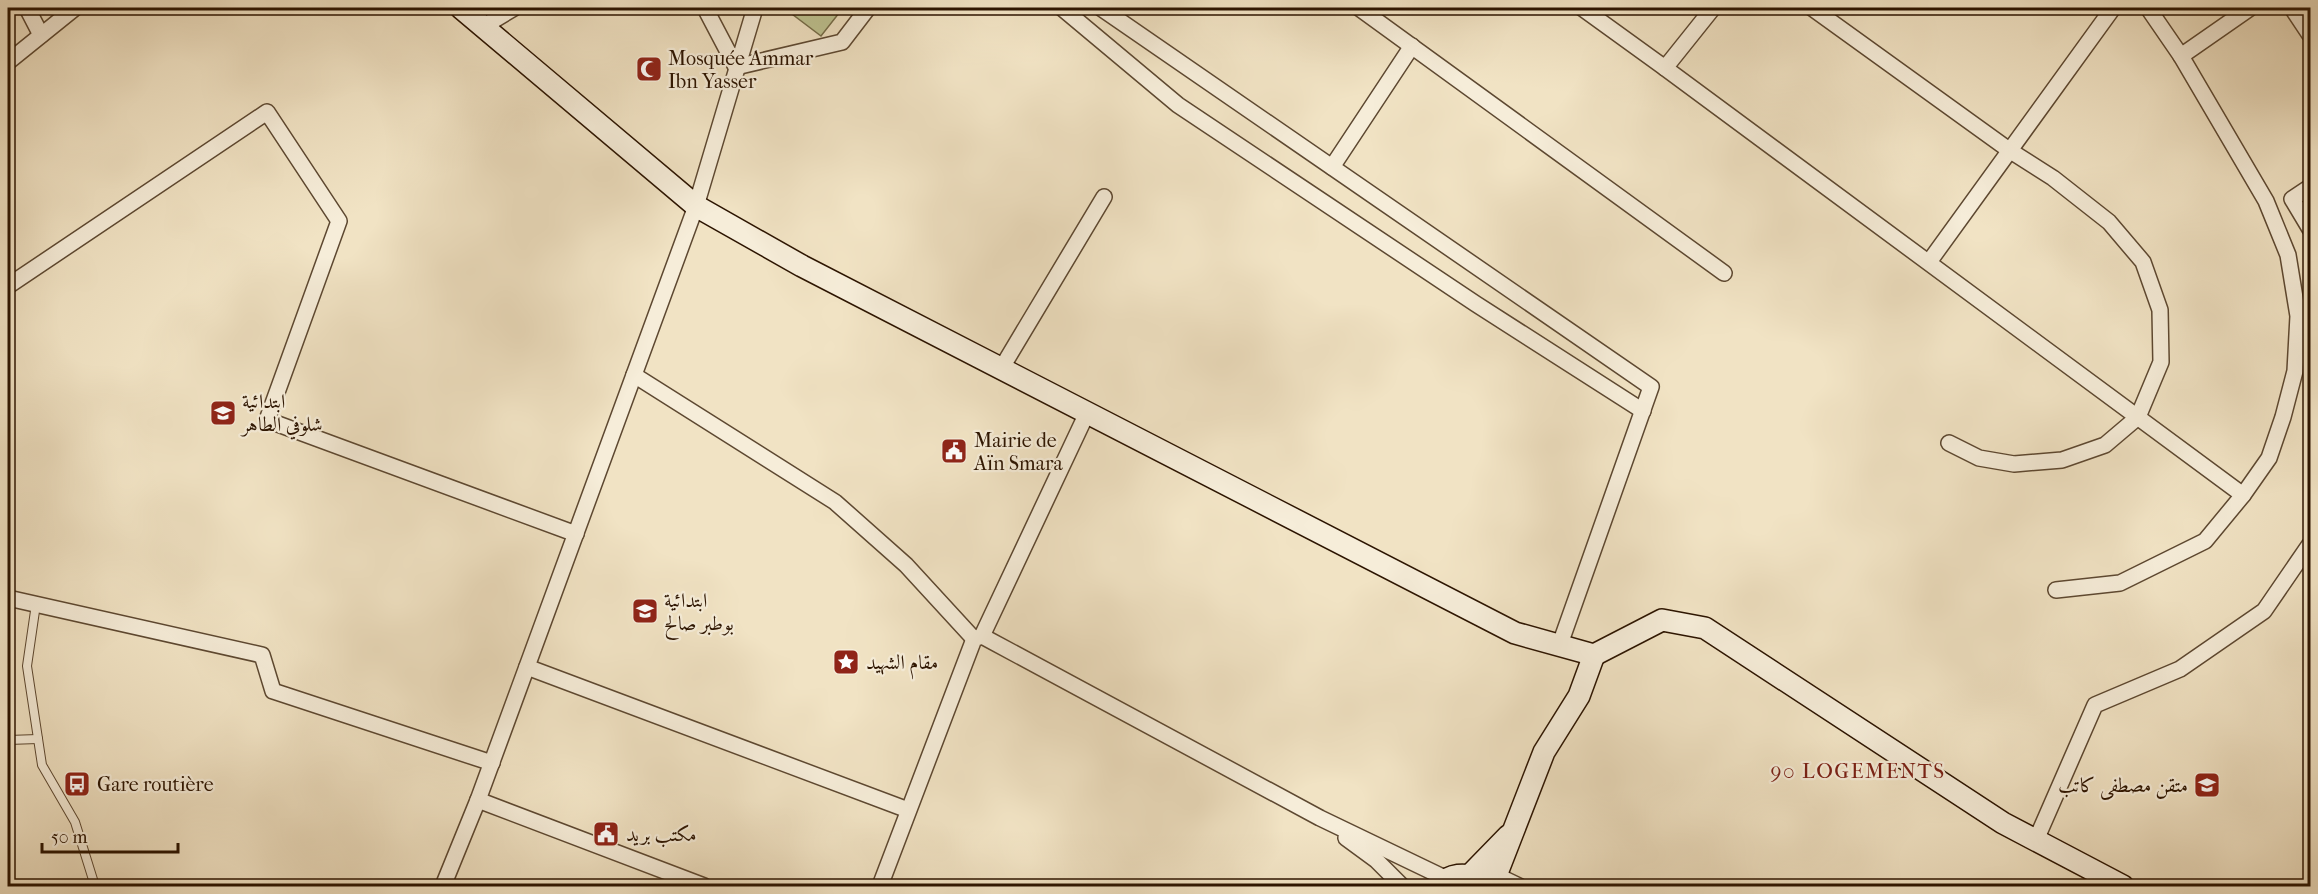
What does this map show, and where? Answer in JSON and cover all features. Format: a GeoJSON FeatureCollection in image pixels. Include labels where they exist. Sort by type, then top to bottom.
{"type":"FeatureCollection","features":[{"type":"Feature","properties":{"kind":"main road"},"geometry":{"type":"LineString","coordinates":[[462,8],[696,206],[802,266],[1515,633],[1594,655],[1662,620],[1705,628],[2003,823],[2123,886]]}},
{"type":"Feature","properties":{"kind":"main road"},"geometry":{"type":"LineString","coordinates":[[1443,883],[1454,876],[1470,875],[1492,883],[1544,752],[1579,696],[1594,655]]}},
{"type":"Feature","properties":{"kind":"main road"},"geometry":{"type":"LineString","coordinates":[[1470,875],[1515,829]]}},
{"type":"Feature","properties":{"kind":"street"},"geometry":{"type":"LineString","coordinates":[[27,8],[41,35]]}},
{"type":"Feature","properties":{"kind":"street"},"geometry":{"type":"LineString","coordinates":[[8,62],[75,8]]}},
{"type":"Feature","properties":{"kind":"street"},"geometry":{"type":"LineString","coordinates":[[484,26],[514,8]]}},
{"type":"Feature","properties":{"kind":"street"},"geometry":{"type":"LineString","coordinates":[[705,8],[736,67]]}},
{"type":"Feature","properties":{"kind":"street"},"geometry":{"type":"LineString","coordinates":[[443,886],[492,763],[696,206],[755,8]]}},
{"type":"Feature","properties":{"kind":"street"},"geometry":{"type":"LineString","coordinates":[[736,67],[842,42],[868,8]]}},
{"type":"Feature","properties":{"kind":"street"},"geometry":{"type":"LineString","coordinates":[[1062,8],[1178,105],[1476,304],[1643,411]]}},
{"type":"Feature","properties":{"kind":"street"},"geometry":{"type":"LineString","coordinates":[[1101,8],[1651,387],[1559,647]]}},
{"type":"Feature","properties":{"kind":"street"},"geometry":{"type":"LineString","coordinates":[[1359,8],[1724,273]]}},
{"type":"Feature","properties":{"kind":"street"},"geometry":{"type":"LineString","coordinates":[[1582,8],[2243,495]]}},
{"type":"Feature","properties":{"kind":"street"},"geometry":{"type":"LineString","coordinates":[[1665,68],[1713,8]]}},
{"type":"Feature","properties":{"kind":"street"},"geometry":{"type":"LineString","coordinates":[[1812,8],[2009,150],[2053,178],[2109,222],[2143,262],[2160,310],[2161,362],[2138,417],[2104,445],[2062,460],[2014,464],[1979,458],[1949,443]]}},
{"type":"Feature","properties":{"kind":"street"},"geometry":{"type":"LineString","coordinates":[[1929,262],[2113,8]]}},
{"type":"Feature","properties":{"kind":"street"},"geometry":{"type":"LineString","coordinates":[[2056,590],[2120,583],[2205,541],[2243,495],[2269,458],[2295,371],[2298,316],[2288,255],[2266,201],[2181,56],[2148,8]]}},
{"type":"Feature","properties":{"kind":"street"},"geometry":{"type":"LineString","coordinates":[[2181,56],[2250,8]]}},
{"type":"Feature","properties":{"kind":"street"},"geometry":{"type":"LineString","coordinates":[[2292,8],[2310,35]]}},
{"type":"Feature","properties":{"kind":"street"},"geometry":{"type":"LineString","coordinates":[[1332,167],[1412,46]]}},
{"type":"Feature","properties":{"kind":"street"},"geometry":{"type":"LineString","coordinates":[[8,286],[267,112],[339,221],[267,420],[576,534]]}},
{"type":"Feature","properties":{"kind":"street"},"geometry":{"type":"LineString","coordinates":[[2310,187],[2292,199],[2310,229]]}},
{"type":"Feature","properties":{"kind":"street"},"geometry":{"type":"LineString","coordinates":[[1001,369],[1104,197]]}},
{"type":"Feature","properties":{"kind":"street"},"geometry":{"type":"LineString","coordinates":[[634,375],[835,502],[906,565],[978,638],[1443,883]]}},
{"type":"Feature","properties":{"kind":"street"},"geometry":{"type":"LineString","coordinates":[[880,886],[908,810],[978,638],[1087,413]]}},
{"type":"Feature","properties":{"kind":"street"},"geometry":{"type":"LineString","coordinates":[[2036,840],[2095,705],[2180,669],[2264,611],[2310,544]]}},
{"type":"Feature","properties":{"kind":"street"},"geometry":{"type":"LineString","coordinates":[[8,598],[262,655],[273,691],[492,763]]}},
{"type":"Feature","properties":{"kind":"street"},"geometry":{"type":"LineString","coordinates":[[527,667],[908,810]]}},
{"type":"Feature","properties":{"kind":"street"},"geometry":{"type":"LineString","coordinates":[[478,800],[704,886]]}},
{"type":"Feature","properties":{"kind":"street"},"geometry":{"type":"LineString","coordinates":[[1320,818],[1376,860],[1402,886]]}},
{"type":"Feature","properties":{"kind":"street"},"geometry":{"type":"LineString","coordinates":[[1492,883],[1519,886]]}},
{"type":"Feature","properties":{"kind":"lane"},"geometry":{"type":"LineString","coordinates":[[36,604],[27,666],[42,765],[75,822],[95,886]]}},
{"type":"Feature","properties":{"kind":"lane"},"geometry":{"type":"LineString","coordinates":[[8,740],[38,739]]}},
{"type":"Feature","properties":{"kind":"green space"},"geometry":{"type":"Polygon","coordinates":[[[784,8],[843,8],[821,36],[784,8]]]}},
{"type":"Feature","properties":{"kind":"place","name":"Mosquée Ammar Ibn Yasser"},"geometry":{"type":"Point","coordinates":[649,69]}},
{"type":"Feature","properties":{"kind":"place","name":"ابتدائية شلوفي الطاهر"},"geometry":{"type":"Point","coordinates":[223,413]}},
{"type":"Feature","properties":{"kind":"place","name":"Mairie de Aïn Smara"},"geometry":{"type":"Point","coordinates":[954,451]}},
{"type":"Feature","properties":{"kind":"place","name":"ابتدائية بوطبر صالح"},"geometry":{"type":"Point","coordinates":[645,611]}},
{"type":"Feature","properties":{"kind":"place","name":"مقام الشهيد"},"geometry":{"type":"Point","coordinates":[846,662]}},
{"type":"Feature","properties":{"kind":"place","name":"Gare routière"},"geometry":{"type":"Point","coordinates":[77,784]}},
{"type":"Feature","properties":{"kind":"place","name":"متقن مصطفى كاتب"},"geometry":{"type":"Point","coordinates":[2207,785]}},
{"type":"Feature","properties":{"kind":"place","name":"مكتب بريد"},"geometry":{"type":"Point","coordinates":[606,834]}},
{"type":"Feature","properties":{"kind":"district","name":"90 LOGEMENTS"},"geometry":{"type":"Point","coordinates":[1858,771]}}]}
